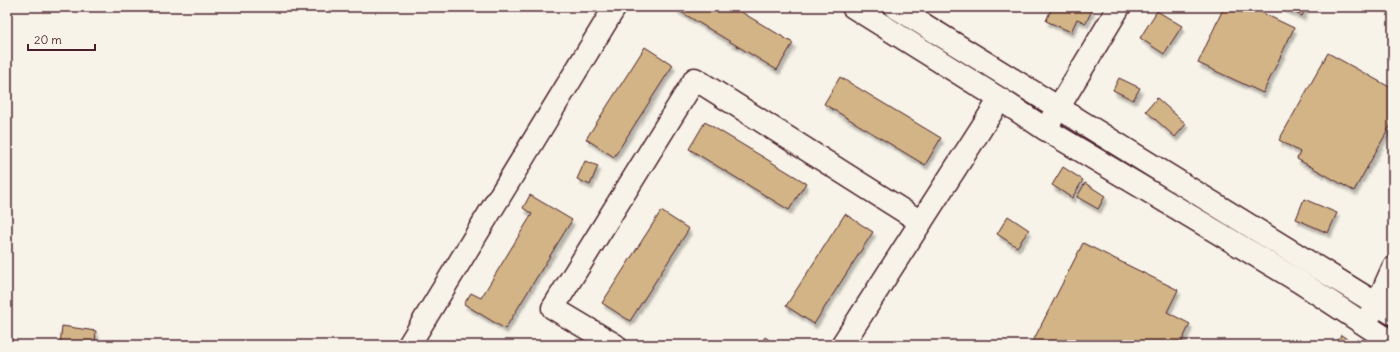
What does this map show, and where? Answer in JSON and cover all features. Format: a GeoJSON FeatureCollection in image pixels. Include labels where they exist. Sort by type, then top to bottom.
{"type":"FeatureCollection","features":[{"type":"Feature","properties":{"kind":"street"},"geometry":{"type":"LineString","coordinates":[[410,345],[615,7]]}},
{"type":"Feature","properties":{"kind":"street"},"geometry":{"type":"LineString","coordinates":[[853,7],[1045,129],[1300,282],[1393,343]]}},
{"type":"Feature","properties":{"kind":"street"},"geometry":{"type":"LineString","coordinates":[[895,7],[1385,309]]}},
{"type":"Feature","properties":{"kind":"street"},"geometry":{"type":"LineString","coordinates":[[1045,129],[1119,7]]}},
{"type":"Feature","properties":{"kind":"street"},"geometry":{"type":"LineString","coordinates":[[615,345],[553,308],[695,79],[921,222]]}},
{"type":"Feature","properties":{"kind":"street"},"geometry":{"type":"LineString","coordinates":[[842,345],[1000,99]]}},
{"type":"Feature","properties":{"kind":"street"},"geometry":{"type":"LineString","coordinates":[[1364,324],[1385,309],[1393,268]]}},
{"type":"Feature","properties":{"kind":"building"},"geometry":{"type":"Polygon","coordinates":[[[677,7],[733,7],[793,43],[777,70],[676,9],[677,7]]]}},
{"type":"Feature","properties":{"kind":"building"},"geometry":{"type":"Polygon","coordinates":[[[1052,7],[1085,7],[1092,10],[1086,23],[1077,19],[1071,32],[1046,21],[1052,7]]]}},
{"type":"Feature","properties":{"kind":"building"},"geometry":{"type":"Polygon","coordinates":[[[1224,7],[1250,7],[1294,28],[1263,93],[1198,63],[1224,7]]]}},
{"type":"Feature","properties":{"kind":"building"},"geometry":{"type":"Polygon","coordinates":[[[1282,7],[1306,7],[1302,16],[1282,7]]]}},
{"type":"Feature","properties":{"kind":"building"},"geometry":{"type":"Polygon","coordinates":[[[1157,11],[1182,26],[1164,54],[1140,38],[1157,11]]]}},
{"type":"Feature","properties":{"kind":"building"},"geometry":{"type":"Polygon","coordinates":[[[645,47],[673,65],[614,157],[586,139],[645,47]]]}},
{"type":"Feature","properties":{"kind":"building"},"geometry":{"type":"Polygon","coordinates":[[[1328,53],[1393,89],[1393,121],[1354,191],[1297,159],[1300,152],[1279,140],[1328,53]]]}},
{"type":"Feature","properties":{"kind":"building"},"geometry":{"type":"Polygon","coordinates":[[[840,77],[941,138],[925,165],[824,104],[840,77]]]}},
{"type":"Feature","properties":{"kind":"building"},"geometry":{"type":"Polygon","coordinates":[[[1119,78],[1140,88],[1133,100],[1113,90],[1119,78]]]}},
{"type":"Feature","properties":{"kind":"building"},"geometry":{"type":"Polygon","coordinates":[[[1157,98],[1186,124],[1175,137],[1146,111],[1157,98]]]}},
{"type":"Feature","properties":{"kind":"building"},"geometry":{"type":"Polygon","coordinates":[[[705,122],[806,183],[789,210],[689,149],[705,122]]]}},
{"type":"Feature","properties":{"kind":"building"},"geometry":{"type":"Polygon","coordinates":[[[585,161],[598,166],[590,185],[577,179],[585,161]]]}},
{"type":"Feature","properties":{"kind":"building"},"geometry":{"type":"Polygon","coordinates":[[[1063,167],[1083,180],[1072,198],[1052,185],[1063,167]]]}},
{"type":"Feature","properties":{"kind":"building"},"geometry":{"type":"Polygon","coordinates":[[[1085,183],[1105,196],[1098,209],[1077,197],[1085,183]]]}},
{"type":"Feature","properties":{"kind":"building"},"geometry":{"type":"Polygon","coordinates":[[[530,195],[572,220],[505,329],[464,304],[471,293],[481,298],[532,214],[523,208],[530,195]]]}},
{"type":"Feature","properties":{"kind":"building"},"geometry":{"type":"Polygon","coordinates":[[[1304,199],[1337,213],[1328,233],[1296,219],[1304,199]]]}},
{"type":"Feature","properties":{"kind":"building"},"geometry":{"type":"Polygon","coordinates":[[[661,211],[689,229],[630,321],[602,303],[661,211]]]}},
{"type":"Feature","properties":{"kind":"building"},"geometry":{"type":"Polygon","coordinates":[[[845,214],[873,232],[814,324],[786,306],[845,214]]]}},
{"type":"Feature","properties":{"kind":"building"},"geometry":{"type":"Polygon","coordinates":[[[1008,216],[1029,230],[1017,247],[997,234],[1008,216]]]}},
{"type":"Feature","properties":{"kind":"building"},"geometry":{"type":"Polygon","coordinates":[[[1083,243],[1178,290],[1167,312],[1190,324],[1180,345],[1031,345],[1083,243]]]}},
{"type":"Feature","properties":{"kind":"building"},"geometry":{"type":"Polygon","coordinates":[[[62,326],[96,331],[95,342],[115,345],[60,345],[62,326]]]}},
{"type":"Feature","properties":{"kind":"building"},"geometry":{"type":"Polygon","coordinates":[[[1341,335],[1357,345],[1336,345],[1341,335]]]}},
{"type":"Feature","properties":{"kind":"building"},"geometry":{"type":"Polygon","coordinates":[[[765,337],[777,345],[760,345],[765,337]]]}}]}
